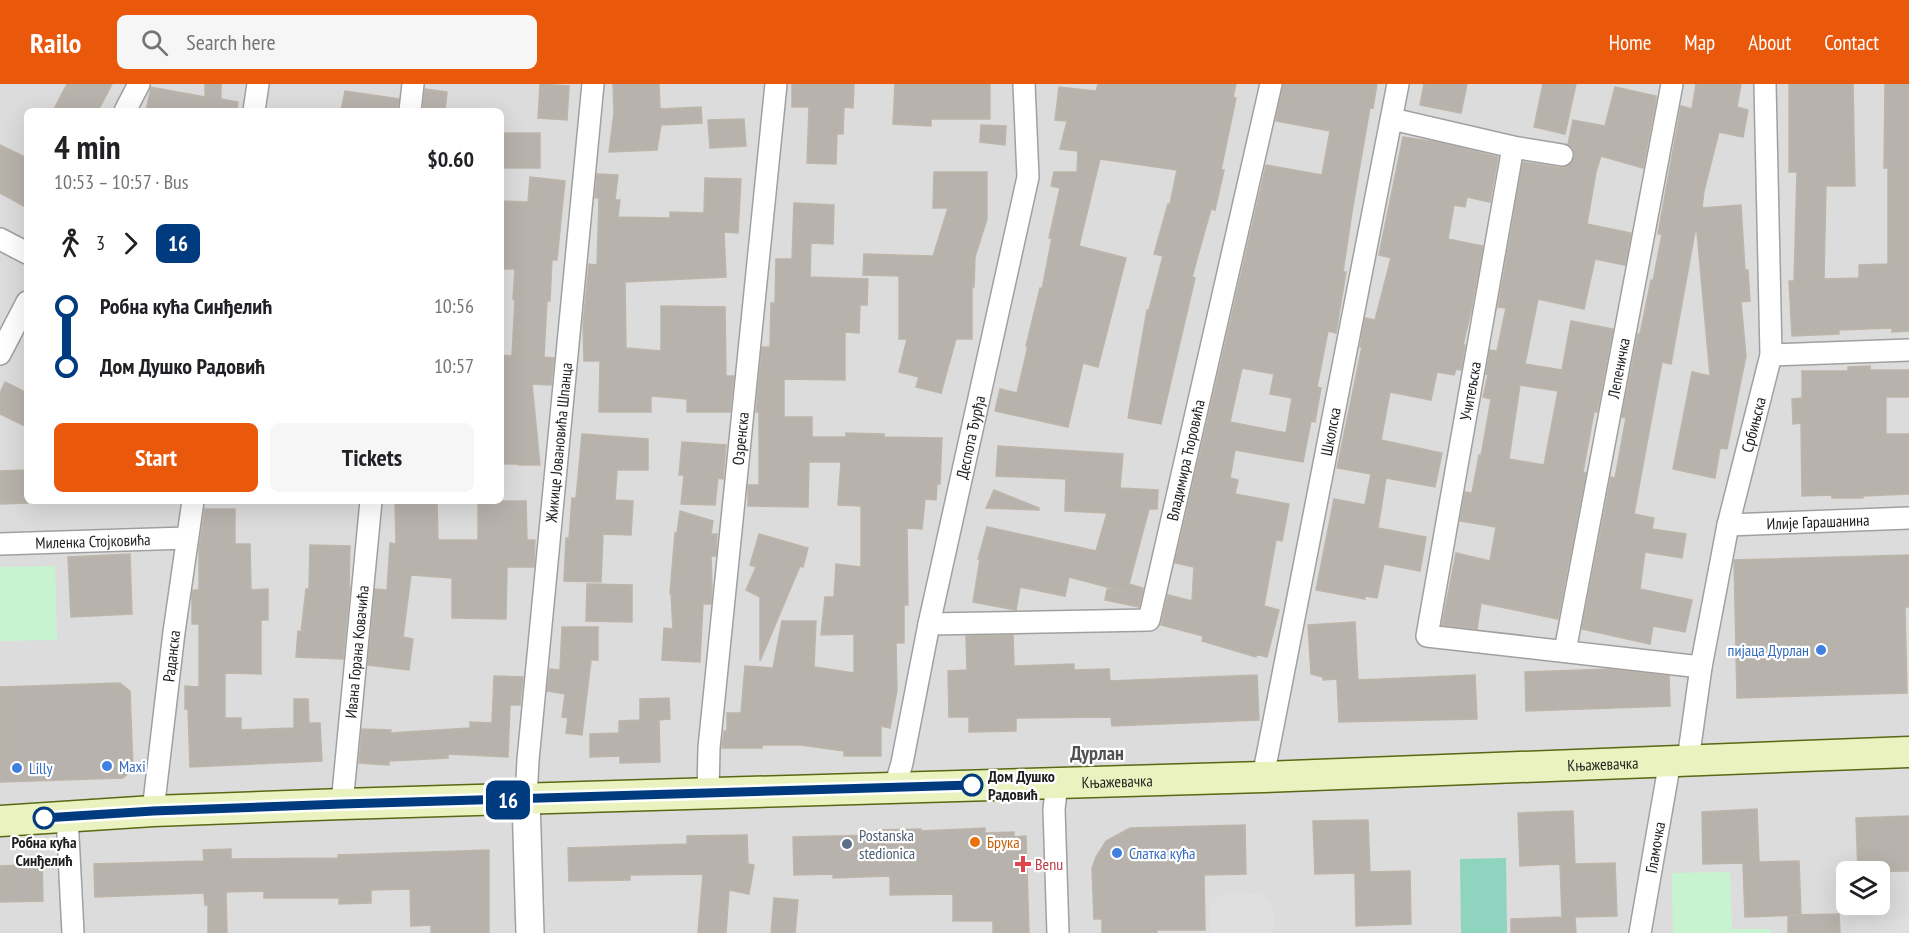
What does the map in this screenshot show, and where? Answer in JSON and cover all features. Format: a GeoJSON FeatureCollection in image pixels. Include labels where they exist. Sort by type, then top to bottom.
{"type":"FeatureCollection","features":[{"type":"Feature","properties":{"kind":"main road","name":"Књажевачка"},"geometry":{"type":"LineString","coordinates":[[0,821],[153,811],[342,804],[1263,777],[1909,752]]}},
{"type":"Feature","properties":{"kind":"street"},"geometry":{"type":"LineString","coordinates":[[127,108],[139,84]]}},
{"type":"Feature","properties":{"kind":"street"},"geometry":{"type":"LineString","coordinates":[[254,108],[258,84]]}},
{"type":"Feature","properties":{"kind":"street"},"geometry":{"type":"LineString","coordinates":[[410,108],[413,84]]}},
{"type":"Feature","properties":{"kind":"street","name":"Жикице Јовановића Шпанца"},"geometry":{"type":"LineString","coordinates":[[526,799],[593,84]]}},
{"type":"Feature","properties":{"kind":"street","name":"Озренска"},"geometry":{"type":"LineString","coordinates":[[708,794],[709,748],[776,84]]}},
{"type":"Feature","properties":{"kind":"street","name":"Деспота Ђурђа"},"geometry":{"type":"LineString","coordinates":[[895,787],[902,763],[928,624],[1028,177],[1024,84]]}},
{"type":"Feature","properties":{"kind":"street","name":"Владимира Ћоровића"},"geometry":{"type":"LineString","coordinates":[[928,624],[1149,620],[1271,84]]}},
{"type":"Feature","properties":{"kind":"street","name":"Школска"},"geometry":{"type":"LineString","coordinates":[[1263,777],[1398,84]]}},
{"type":"Feature","properties":{"kind":"street","name":"Лепеничка"},"geometry":{"type":"LineString","coordinates":[[1565,651],[1672,84]]}},
{"type":"Feature","properties":{"kind":"street","name":"Србињска"},"geometry":{"type":"LineString","coordinates":[[1679,761],[1701,667],[1728,525],[1771,355],[1765,84]]}},
{"type":"Feature","properties":{"kind":"street"},"geometry":{"type":"LineString","coordinates":[[1392,119],[1513,147],[1562,155]]}},
{"type":"Feature","properties":{"kind":"street","name":"Учитељска"},"geometry":{"type":"LineString","coordinates":[[1513,147],[1427,636],[1565,651]]}},
{"type":"Feature","properties":{"kind":"street"},"geometry":{"type":"LineString","coordinates":[[0,239],[24,251]]}},
{"type":"Feature","properties":{"kind":"street"},"geometry":{"type":"LineString","coordinates":[[0,354],[24,308]]}},
{"type":"Feature","properties":{"kind":"street"},"geometry":{"type":"LineString","coordinates":[[1771,355],[1909,351]]}},
{"type":"Feature","properties":{"kind":"street","name":"Раданска"},"geometry":{"type":"LineString","coordinates":[[153,811],[186,538],[192,504]]}},
{"type":"Feature","properties":{"kind":"street","name":"Ивана Горана Ковачића"},"geometry":{"type":"LineString","coordinates":[[342,804],[371,504]]}},
{"type":"Feature","properties":{"kind":"street","name":"Илије Гарашанина"},"geometry":{"type":"LineString","coordinates":[[1728,525],[1909,518]]}},
{"type":"Feature","properties":{"kind":"street","name":"Миленка Стојковића"},"geometry":{"type":"LineString","coordinates":[[0,544],[186,538]]}},
{"type":"Feature","properties":{"kind":"street"},"geometry":{"type":"LineString","coordinates":[[1565,651],[1701,667]]}},
{"type":"Feature","properties":{"kind":"street","name":"Гламочка"},"geometry":{"type":"LineString","coordinates":[[1640,933],[1679,761]]}},
{"type":"Feature","properties":{"kind":"street"},"geometry":{"type":"LineString","coordinates":[[1057,783],[1054,809],[1058,933]]}},
{"type":"Feature","properties":{"kind":"street"},"geometry":{"type":"LineString","coordinates":[[526,799],[530,933]]}},
{"type":"Feature","properties":{"kind":"street"},"geometry":{"type":"LineString","coordinates":[[67,816],[73,933]]}},
{"type":"Feature","properties":{"kind":"shaded area"},"geometry":{"type":"Polygon","coordinates":[[[0,84],[1909,84],[1909,933],[0,933],[0,84]]]}},
{"type":"Feature","properties":{"kind":"shaded area"},"geometry":{"type":"Polygon","coordinates":[[[1262,894],[1273,906],[1273,933],[1210,933],[1209,906],[1222,895],[1262,894]]]}},
{"type":"Feature","properties":{"kind":"shaded area"},"geometry":{"type":"Polygon","coordinates":[[[1909,918],[1909,933],[1856,933],[1855,920],[1909,918]]]}},
{"type":"Feature","properties":{"kind":"green space"},"geometry":{"type":"Polygon","coordinates":[[[55,566],[57,640],[0,641],[0,567],[55,566]]]}},
{"type":"Feature","properties":{"kind":"green space"},"geometry":{"type":"Polygon","coordinates":[[[1506,858],[1507,933],[1461,933],[1460,859],[1506,858]]]}},
{"type":"Feature","properties":{"kind":"green space"},"geometry":{"type":"Polygon","coordinates":[[[1730,872],[1732,929],[1770,929],[1770,933],[1673,933],[1672,873],[1730,872]]]}},
{"type":"Feature","properties":{"kind":"building"},"geometry":{"type":"Polygon","coordinates":[[[67,84],[112,84],[100,108],[55,108],[67,84]]]}},
{"type":"Feature","properties":{"kind":"building"},"geometry":{"type":"Polygon","coordinates":[[[205,84],[221,84],[221,99],[238,102],[237,108],[147,108],[151,87],[205,97],[205,84]]]}},
{"type":"Feature","properties":{"kind":"building"},"geometry":{"type":"Polygon","coordinates":[[[540,84],[569,86],[567,120],[538,118],[540,84]]]}},
{"type":"Feature","properties":{"kind":"building"},"geometry":{"type":"Polygon","coordinates":[[[613,84],[659,84],[660,109],[701,107],[702,123],[661,125],[657,150],[609,152],[614,113],[613,84]]]}},
{"type":"Feature","properties":{"kind":"building"},"geometry":{"type":"Polygon","coordinates":[[[792,84],[854,84],[853,108],[844,107],[843,134],[837,134],[836,164],[807,163],[809,107],[792,107],[792,84]]]}},
{"type":"Feature","properties":{"kind":"building"},"geometry":{"type":"Polygon","coordinates":[[[895,84],[990,84],[990,119],[931,119],[931,126],[893,124],[895,84]]]}},
{"type":"Feature","properties":{"kind":"building"},"geometry":{"type":"Polygon","coordinates":[[[1098,84],[1236,84],[1233,97],[1236,98],[1221,170],[1224,170],[1215,210],[1211,209],[1192,277],[1195,278],[1161,424],[1128,418],[1147,310],[1149,310],[1163,256],[1154,254],[1168,204],[1170,204],[1177,170],[1100,159],[1079,246],[1126,258],[1098,367],[1083,363],[1068,427],[995,411],[1000,389],[1017,393],[1052,238],[1049,238],[1060,188],[1051,186],[1054,172],[1077,172],[1078,151],[1060,149],[1067,121],[1055,120],[1059,87],[1096,91],[1098,84]]]}},
{"type":"Feature","properties":{"kind":"building"},"geometry":{"type":"Polygon","coordinates":[[[1283,84],[1377,84],[1373,108],[1370,107],[1352,212],[1343,272],[1346,272],[1336,333],[1328,331],[1317,387],[1321,388],[1315,422],[1311,421],[1303,462],[1235,450],[1230,478],[1238,480],[1235,494],[1289,504],[1282,541],[1276,540],[1264,606],[1279,610],[1267,657],[1256,654],[1256,657],[1202,641],[1203,636],[1161,625],[1168,595],[1192,601],[1194,567],[1175,563],[1266,165],[1322,175],[1330,131],[1276,121],[1283,84]],[[1242,368],[1230,422],[1286,433],[1292,398],[1270,394],[1274,374],[1242,368]]]}},
{"type":"Feature","properties":{"kind":"building"},"geometry":{"type":"Polygon","coordinates":[[[1424,84],[1467,84],[1461,113],[1420,105],[1424,84]]]}},
{"type":"Feature","properties":{"kind":"building"},"geometry":{"type":"Polygon","coordinates":[[[1543,84],[1576,84],[1565,134],[1534,127],[1543,84]]]}},
{"type":"Feature","properties":{"kind":"building"},"geometry":{"type":"Polygon","coordinates":[[[1696,84],[1741,84],[1737,107],[1748,110],[1743,137],[1719,132],[1702,208],[1741,205],[1745,270],[1748,270],[1750,301],[1741,302],[1746,356],[1727,449],[1720,448],[1715,478],[1673,469],[1692,372],[1710,376],[1697,232],[1695,232],[1671,364],[1662,362],[1634,514],[1654,518],[1652,529],[1686,534],[1682,558],[1645,552],[1640,589],[1692,600],[1685,632],[1653,626],[1650,644],[1582,629],[1611,477],[1615,478],[1626,418],[1622,417],[1638,334],[1640,334],[1651,280],[1653,281],[1662,234],[1658,234],[1681,106],[1692,109],[1696,84]]]}},
{"type":"Feature","properties":{"kind":"building"},"geometry":{"type":"Polygon","coordinates":[[[1789,84],[1853,84],[1855,186],[1826,186],[1824,279],[1859,278],[1859,265],[1888,264],[1888,168],[1884,168],[1885,84],[1909,84],[1909,331],[1892,332],[1892,328],[1839,330],[1839,334],[1792,336],[1789,281],[1794,281],[1797,172],[1789,172],[1789,84]]]}},
{"type":"Feature","properties":{"kind":"building"},"geometry":{"type":"Polygon","coordinates":[[[1615,87],[1656,96],[1643,168],[1601,156],[1596,172],[1587,224],[1631,233],[1625,265],[1595,259],[1584,309],[1538,299],[1525,364],[1562,370],[1571,321],[1613,329],[1597,412],[1594,412],[1583,472],[1586,473],[1558,619],[1481,603],[1477,629],[1442,625],[1456,553],[1490,561],[1496,527],[1460,521],[1465,492],[1472,493],[1479,455],[1481,456],[1491,399],[1483,397],[1488,375],[1486,374],[1490,350],[1497,351],[1506,308],[1498,307],[1523,162],[1563,168],[1574,158],[1574,151],[1568,144],[1573,120],[1605,126],[1615,87]],[[1520,385],[1509,459],[1544,465],[1558,391],[1520,385]]]}},
{"type":"Feature","properties":{"kind":"building"},"geometry":{"type":"Polygon","coordinates":[[[425,89],[447,92],[445,108],[423,108],[425,89]]]}},
{"type":"Feature","properties":{"kind":"building"},"geometry":{"type":"Polygon","coordinates":[[[345,91],[399,99],[398,108],[342,108],[345,91]]]}},
{"type":"Feature","properties":{"kind":"building"},"geometry":{"type":"Polygon","coordinates":[[[744,119],[746,146],[710,148],[708,120],[744,119]]]}},
{"type":"Feature","properties":{"kind":"building"},"geometry":{"type":"Polygon","coordinates":[[[981,125],[1006,126],[1005,145],[980,142],[981,125]]]}},
{"type":"Feature","properties":{"kind":"building"},"geometry":{"type":"Polygon","coordinates":[[[504,133],[540,133],[540,168],[504,168],[504,133]]]}},
{"type":"Feature","properties":{"kind":"building"},"geometry":{"type":"Polygon","coordinates":[[[1403,137],[1437,142],[1498,157],[1490,202],[1467,197],[1465,207],[1454,205],[1448,239],[1483,246],[1463,345],[1465,345],[1461,370],[1456,369],[1454,375],[1437,372],[1431,400],[1390,392],[1381,440],[1442,453],[1435,487],[1386,478],[1378,528],[1426,537],[1420,571],[1384,564],[1377,598],[1365,596],[1365,599],[1316,590],[1334,499],[1365,505],[1371,474],[1337,468],[1362,347],[1360,347],[1365,318],[1375,320],[1391,258],[1379,255],[1403,137]]]}},
{"type":"Feature","properties":{"kind":"building"},"geometry":{"type":"Polygon","coordinates":[[[0,145],[24,157],[24,206],[0,193],[0,145]]]}},
{"type":"Feature","properties":{"kind":"building"},"geometry":{"type":"Polygon","coordinates":[[[934,172],[987,172],[987,219],[975,257],[974,287],[972,287],[972,339],[956,339],[941,393],[916,387],[919,377],[899,372],[907,339],[899,339],[899,276],[863,275],[864,254],[933,256],[948,208],[933,208],[934,172]]]}},
{"type":"Feature","properties":{"kind":"building"},"geometry":{"type":"Polygon","coordinates":[[[597,174],[618,175],[615,200],[620,200],[618,217],[670,218],[670,212],[704,213],[705,178],[741,179],[738,233],[724,232],[726,277],[625,282],[626,348],[661,351],[661,306],[725,307],[726,376],[734,376],[730,412],[687,412],[687,399],[651,396],[651,412],[599,412],[600,361],[584,361],[583,324],[589,264],[597,265],[599,198],[595,198],[597,174]]]}},
{"type":"Feature","properties":{"kind":"building"},"geometry":{"type":"Polygon","coordinates":[[[530,177],[565,181],[557,260],[552,260],[550,301],[547,301],[544,357],[554,358],[551,385],[532,384],[540,465],[504,464],[504,355],[512,356],[515,269],[504,269],[504,201],[528,202],[530,177]]]}},
{"type":"Feature","properties":{"kind":"building"},"geometry":{"type":"Polygon","coordinates":[[[794,203],[834,205],[833,244],[811,243],[810,277],[868,279],[867,305],[860,305],[859,333],[845,332],[845,380],[784,379],[784,417],[812,417],[812,437],[846,437],[846,433],[884,434],[884,437],[942,438],[940,484],[937,484],[936,500],[925,499],[922,529],[907,528],[908,605],[904,605],[904,643],[896,643],[897,690],[890,728],[881,726],[881,756],[844,756],[844,751],[801,745],[722,748],[724,731],[727,731],[727,713],[741,713],[745,666],[773,668],[782,621],[816,621],[814,667],[854,673],[854,634],[821,635],[825,597],[834,597],[836,564],[861,567],[861,506],[838,505],[841,462],[809,462],[808,507],[748,506],[748,485],[759,485],[759,412],[756,412],[762,347],[770,347],[771,303],[775,303],[776,259],[792,259],[794,203]]]}},
{"type":"Feature","properties":{"kind":"building"},"geometry":{"type":"Polygon","coordinates":[[[1870,366],[1870,370],[1909,370],[1909,397],[1886,397],[1886,434],[1909,434],[1909,494],[1863,496],[1863,498],[1832,498],[1832,495],[1802,496],[1801,423],[1793,424],[1792,399],[1802,398],[1802,371],[1848,371],[1848,367],[1870,366]]]}},
{"type":"Feature","properties":{"kind":"building"},"geometry":{"type":"Polygon","coordinates":[[[5,382],[24,392],[24,426],[0,414],[0,393],[5,382]]]}},
{"type":"Feature","properties":{"kind":"building"},"geometry":{"type":"Polygon","coordinates":[[[582,434],[648,439],[648,470],[617,470],[615,500],[633,501],[631,535],[603,534],[601,582],[564,581],[566,538],[569,538],[572,498],[576,498],[582,434]]]}},
{"type":"Feature","properties":{"kind":"building"},"geometry":{"type":"Polygon","coordinates":[[[682,442],[726,445],[723,479],[718,478],[715,505],[681,504],[684,475],[679,475],[682,442]]]}},
{"type":"Feature","properties":{"kind":"building"},"geometry":{"type":"Polygon","coordinates":[[[998,446],[1123,454],[1120,488],[1158,490],[1157,509],[1149,509],[1129,584],[1143,588],[1139,607],[1105,600],[1107,589],[1126,592],[1069,577],[1065,596],[1020,587],[1016,610],[973,602],[980,559],[978,559],[987,527],[1096,551],[1107,513],[1065,511],[1066,479],[996,476],[998,446]]]}},
{"type":"Feature","properties":{"kind":"building"},"geometry":{"type":"Polygon","coordinates":[[[24,470],[24,503],[0,504],[0,471],[24,470]]]}},
{"type":"Feature","properties":{"kind":"building"},"geometry":{"type":"Polygon","coordinates":[[[994,490],[1039,508],[1039,510],[986,508],[994,490]]]}},
{"type":"Feature","properties":{"kind":"building"},"geometry":{"type":"Polygon","coordinates":[[[526,501],[527,540],[535,540],[534,567],[507,567],[506,619],[452,618],[452,578],[411,575],[403,637],[413,639],[409,670],[368,665],[375,589],[387,590],[390,543],[396,544],[395,504],[437,504],[438,540],[478,540],[478,504],[526,501]]]}},
{"type":"Feature","properties":{"kind":"building"},"geometry":{"type":"Polygon","coordinates":[[[205,509],[235,509],[235,544],[250,544],[251,590],[268,589],[268,620],[261,620],[261,674],[225,673],[225,718],[241,718],[241,730],[294,728],[294,699],[308,699],[309,723],[320,723],[322,761],[190,767],[185,686],[199,687],[199,624],[192,624],[192,596],[193,590],[199,590],[199,548],[205,509]]]}},
{"type":"Feature","properties":{"kind":"building"},"geometry":{"type":"Polygon","coordinates":[[[680,511],[713,521],[711,534],[717,534],[716,556],[711,556],[711,604],[703,604],[700,662],[662,660],[664,628],[673,629],[670,593],[675,533],[677,533],[680,511]]]}},
{"type":"Feature","properties":{"kind":"building"},"geometry":{"type":"Polygon","coordinates":[[[759,534],[808,548],[803,567],[800,566],[760,661],[760,597],[746,590],[756,567],[750,565],[759,534]]]}},
{"type":"Feature","properties":{"kind":"building"},"geometry":{"type":"Polygon","coordinates":[[[310,545],[350,546],[350,586],[343,659],[296,657],[298,631],[301,632],[306,589],[309,589],[310,545]]]}},
{"type":"Feature","properties":{"kind":"building"},"geometry":{"type":"Polygon","coordinates":[[[130,554],[132,614],[71,617],[68,557],[130,554]]]}},
{"type":"Feature","properties":{"kind":"building","name":"пијаца Дурлан"},"geometry":{"type":"Polygon","coordinates":[[[1909,555],[1909,607],[1905,607],[1907,693],[1737,698],[1734,560],[1909,555]]]}},
{"type":"Feature","properties":{"kind":"building"},"geometry":{"type":"Polygon","coordinates":[[[587,584],[632,585],[632,622],[586,621],[587,584]]]}},
{"type":"Feature","properties":{"kind":"building"},"geometry":{"type":"Polygon","coordinates":[[[1355,622],[1358,680],[1475,675],[1477,719],[1339,722],[1337,679],[1323,680],[1323,677],[1311,674],[1308,625],[1355,622]]]}},
{"type":"Feature","properties":{"kind":"building"},"geometry":{"type":"Polygon","coordinates":[[[562,627],[598,627],[598,660],[591,660],[582,735],[566,733],[568,718],[562,717],[565,694],[547,691],[550,669],[560,670],[562,627]]]}},
{"type":"Feature","properties":{"kind":"building"},"geometry":{"type":"Polygon","coordinates":[[[1013,635],[1014,666],[1074,664],[1074,670],[1109,669],[1110,681],[1257,675],[1259,720],[1112,726],[1111,717],[1016,718],[1016,731],[969,732],[969,717],[949,717],[948,671],[967,670],[966,636],[1013,635]]]}},
{"type":"Feature","properties":{"kind":"building"},"geometry":{"type":"Polygon","coordinates":[[[1610,669],[1669,676],[1670,706],[1526,711],[1525,672],[1610,669]]]}},
{"type":"Feature","properties":{"kind":"building"},"geometry":{"type":"Polygon","coordinates":[[[494,676],[523,677],[520,705],[510,705],[508,757],[448,754],[448,758],[389,761],[389,765],[359,763],[362,729],[391,730],[390,733],[470,728],[470,722],[492,723],[494,676]]]}},
{"type":"Feature","properties":{"kind":"building"},"geometry":{"type":"Polygon","coordinates":[[[120,683],[130,691],[133,769],[123,778],[0,782],[0,687],[120,683]]]}},
{"type":"Feature","properties":{"kind":"building"},"geometry":{"type":"Polygon","coordinates":[[[669,698],[670,719],[659,720],[660,762],[620,763],[620,756],[590,757],[590,734],[619,733],[619,721],[640,720],[640,699],[669,698]]]}},
{"type":"Feature","properties":{"kind":"building"},"geometry":{"type":"Polygon","coordinates":[[[1757,809],[1759,862],[1799,861],[1801,915],[1745,917],[1743,863],[1703,864],[1702,812],[1757,809]]]}},
{"type":"Feature","properties":{"kind":"building"},"geometry":{"type":"Polygon","coordinates":[[[1573,811],[1575,864],[1615,863],[1617,916],[1575,917],[1576,933],[1511,933],[1511,919],[1562,917],[1560,864],[1520,866],[1518,813],[1573,811]]]}},
{"type":"Feature","properties":{"kind":"building"},"geometry":{"type":"Polygon","coordinates":[[[1909,816],[1909,871],[1890,871],[1890,861],[1858,861],[1856,818],[1909,816]]]}},
{"type":"Feature","properties":{"kind":"building"},"geometry":{"type":"Polygon","coordinates":[[[1368,820],[1370,872],[1410,871],[1411,924],[1356,926],[1355,873],[1315,874],[1313,821],[1368,820]]]}},
{"type":"Feature","properties":{"kind":"building"},"geometry":{"type":"Polygon","coordinates":[[[1245,825],[1246,874],[1204,875],[1205,930],[1102,933],[1102,919],[1094,919],[1092,868],[1106,841],[1130,828],[1245,825]]]}},
{"type":"Feature","properties":{"kind":"building"},"geometry":{"type":"Polygon","coordinates":[[[985,828],[985,833],[1014,832],[1014,837],[1026,836],[1029,933],[993,933],[993,921],[953,921],[953,894],[890,895],[890,876],[833,878],[833,874],[794,875],[793,837],[877,835],[877,830],[921,829],[921,831],[985,828]]]}},
{"type":"Feature","properties":{"kind":"building"},"geometry":{"type":"Polygon","coordinates":[[[747,835],[748,864],[754,865],[749,894],[729,890],[726,933],[698,933],[703,874],[630,875],[630,880],[569,881],[568,848],[687,844],[687,836],[747,835]]]}},
{"type":"Feature","properties":{"kind":"building"},"geometry":{"type":"Polygon","coordinates":[[[231,849],[231,859],[338,858],[338,855],[489,850],[489,933],[431,933],[431,925],[411,926],[410,889],[371,890],[371,903],[339,904],[339,898],[264,898],[264,891],[226,892],[227,933],[208,933],[208,905],[205,905],[204,893],[95,897],[94,864],[204,861],[203,850],[231,849]]]}},
{"type":"Feature","properties":{"kind":"building"},"geometry":{"type":"Polygon","coordinates":[[[42,864],[43,901],[0,902],[0,866],[42,864]]]}},
{"type":"Feature","properties":{"kind":"building"},"geometry":{"type":"Polygon","coordinates":[[[774,898],[798,900],[795,933],[771,933],[774,898]]]}},
{"type":"Feature","properties":{"kind":"building"},"geometry":{"type":"Polygon","coordinates":[[[1788,915],[1839,915],[1840,933],[1788,933],[1788,915]]]}},
{"type":"Feature","properties":{"kind":"bus line","name":"16"},"geometry":{"type":"LineString","coordinates":[[44,818],[153,811],[342,804],[972,785]]}},
{"type":"Feature","properties":{"kind":"place","name":"пијаца Дурлан"},"geometry":{"type":"Point","coordinates":[1821,650]}},
{"type":"Feature","properties":{"kind":"place","name":"Maxi"},"geometry":{"type":"Point","coordinates":[107,766]}},
{"type":"Feature","properties":{"kind":"place","name":"Lilly"},"geometry":{"type":"Point","coordinates":[17,768]}},
{"type":"Feature","properties":{"kind":"place","name":"Дом Душко Радовић"},"geometry":{"type":"Point","coordinates":[972,785]}},
{"type":"Feature","properties":{"kind":"place","name":"Робна кућа Синђелић"},"geometry":{"type":"Point","coordinates":[44,818]}},
{"type":"Feature","properties":{"kind":"place","name":"Брука"},"geometry":{"type":"Point","coordinates":[975,842]}},
{"type":"Feature","properties":{"kind":"place","name":"Postanska stedionica"},"geometry":{"type":"Point","coordinates":[847,844]}},
{"type":"Feature","properties":{"kind":"place","name":"Слатка кућа"},"geometry":{"type":"Point","coordinates":[1117,853]}},
{"type":"Feature","properties":{"kind":"place","name":"Benu"},"geometry":{"type":"Point","coordinates":[1023,864]}},
{"type":"Feature","properties":{"kind":"district","name":"Дурлан"},"geometry":{"type":"Point","coordinates":[1097,753]}}]}
